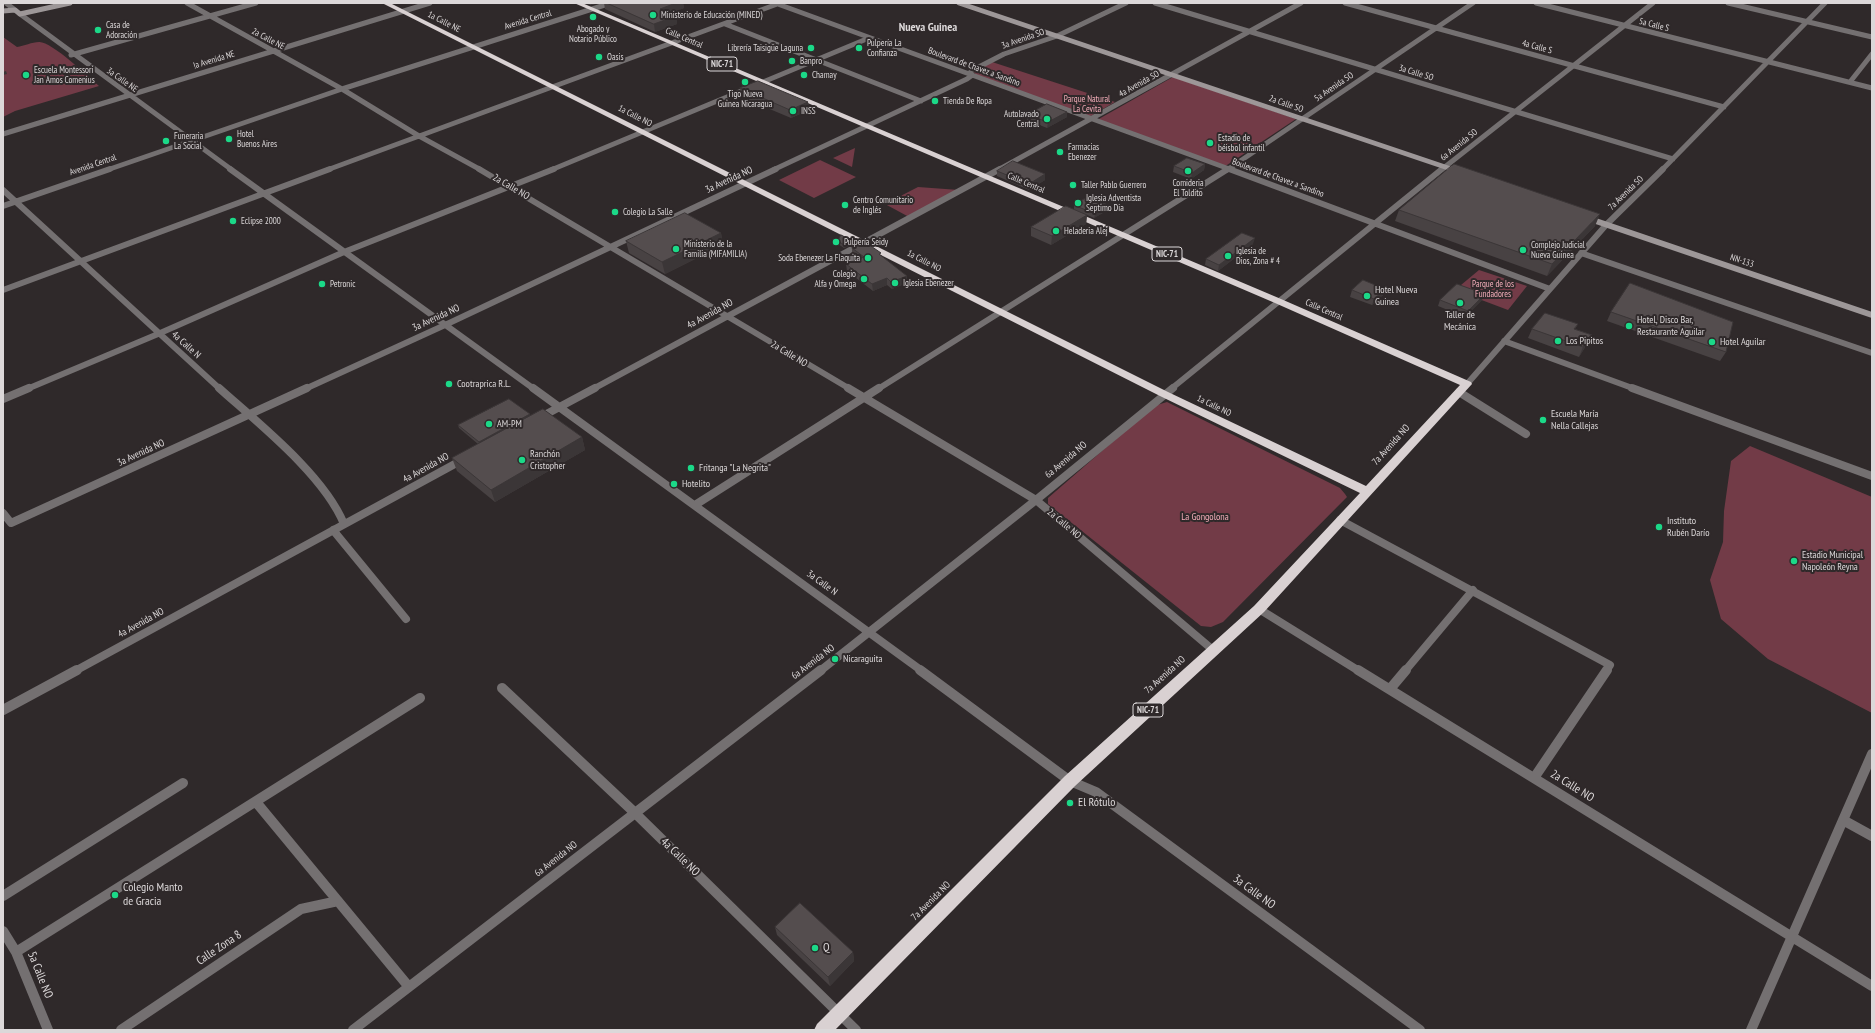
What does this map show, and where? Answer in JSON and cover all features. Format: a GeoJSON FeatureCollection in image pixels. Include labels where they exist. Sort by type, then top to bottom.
{"type":"FeatureCollection","features":[{"type":"Feature","properties":{"kind":"highway","name":"1a Calle NE"},"geometry":{"type":"LineString","coordinates":[[385,3],[473,47]]}},
{"type":"Feature","properties":{"kind":"highway","name":"Calle Central"},"geometry":{"type":"LineString","coordinates":[[577,3],[1278,301],[1463,388]]}},
{"type":"Feature","properties":{"kind":"highway","name":"1a Calle NO"},"geometry":{"type":"LineString","coordinates":[[473,47],[1164,394],[1368,492]]}},
{"type":"Feature","properties":{"kind":"highway","name":"7a Avenida NO"},"geometry":{"type":"LineString","coordinates":[[823,1030],[1070,781],[1259,609],[1463,388]]}},
{"type":"Feature","properties":{"kind":"street","name":"3a Calle NE"},"geometry":{"type":"LineString","coordinates":[[6,3],[71,55],[128,94],[344,252]]}},
{"type":"Feature","properties":{"kind":"street"},"geometry":{"type":"LineString","coordinates":[[20,14],[70,3]]}},
{"type":"Feature","properties":{"kind":"street","name":"2a Calle NE"},"geometry":{"type":"LineString","coordinates":[[187,3],[342,89]]}},
{"type":"Feature","properties":{"kind":"street"},"geometry":{"type":"LineString","coordinates":[[71,55],[256,3]]}},
{"type":"Feature","properties":{"kind":"street","name":"!a Avenida NE"},"geometry":{"type":"LineString","coordinates":[[3,134],[128,94],[430,3]]}},
{"type":"Feature","properties":{"kind":"street","name":"Avenida Central"},"geometry":{"type":"LineString","coordinates":[[3,206],[190,140],[342,89],[611,3]]}},
{"type":"Feature","properties":{"kind":"street"},"geometry":{"type":"LineString","coordinates":[[3,290],[725,24],[777,3]]}},
{"type":"Feature","properties":{"kind":"street","name":"Boulevard de Chavez a Sandino"},"geometry":{"type":"LineString","coordinates":[[777,3],[1227,170],[1375,222],[1550,288]]}},
{"type":"Feature","properties":{"kind":"street","name":"2a Calle SO"},"geometry":{"type":"LineString","coordinates":[[959,3],[1468,175]]}},
{"type":"Feature","properties":{"kind":"street","name":"3a Avenida SO"},"geometry":{"type":"LineString","coordinates":[[866,126],[967,79],[971,76],[971,71],[1004,54],[1057,36],[1126,3]]}},
{"type":"Feature","properties":{"kind":"street","name":"3a Calle SO"},"geometry":{"type":"LineString","coordinates":[[1155,3],[1673,159]]}},
{"type":"Feature","properties":{"kind":"street","name":"4a Avenida SO"},"geometry":{"type":"LineString","coordinates":[[984,176],[1091,120],[1301,3]]}},
{"type":"Feature","properties":{"kind":"street","name":"4a Calle S"},"geometry":{"type":"LineString","coordinates":[[1345,3],[1724,107]]}},
{"type":"Feature","properties":{"kind":"street","name":"5a Avenida SO"},"geometry":{"type":"LineString","coordinates":[[695,505],[865,399],[1000,311],[1227,170],[1473,3]]}},
{"type":"Feature","properties":{"kind":"street","name":"5a Calle S"},"geometry":{"type":"LineString","coordinates":[[1536,3],[1872,88]]}},
{"type":"Feature","properties":{"kind":"street","name":"6a Avenida SO"},"geometry":{"type":"LineString","coordinates":[[1278,301],[1375,222],[1447,167],[1572,65],[1653,3]]}},
{"type":"Feature","properties":{"kind":"street"},"geometry":{"type":"LineString","coordinates":[[1728,3],[1872,37]]}},
{"type":"Feature","properties":{"kind":"street","name":"7a Avenida SO"},"geometry":{"type":"LineString","coordinates":[[1463,388],[1606,225],[1769,62],[1806,21],[1825,3]]}},
{"type":"Feature","properties":{"kind":"street"},"geometry":{"type":"LineString","coordinates":[[3,11],[14,10]]}},
{"type":"Feature","properties":{"kind":"street"},"geometry":{"type":"LineString","coordinates":[[725,24],[921,100]]}},
{"type":"Feature","properties":{"kind":"street"},"geometry":{"type":"LineString","coordinates":[[3,399],[158,334],[344,252],[511,187],[869,38]]}},
{"type":"Feature","properties":{"kind":"street"},"geometry":{"type":"LineString","coordinates":[[1850,82],[1872,54]]}},
{"type":"Feature","properties":{"kind":"street","name":"2a Calle NO"},"geometry":{"type":"LineString","coordinates":[[342,89],[419,136],[511,187],[1036,500],[1213,650]]}},
{"type":"Feature","properties":{"kind":"street","name":"3a Avenida NO"},"geometry":{"type":"LineString","coordinates":[[3,513],[11,523],[445,325],[866,126]]}},
{"type":"Feature","properties":{"kind":"street","name":"4a Avenida NO"},"geometry":{"type":"LineString","coordinates":[[531,422],[984,176]]}},
{"type":"Feature","properties":{"kind":"street","name":"4a Calle N"},"geometry":{"type":"LineString","coordinates":[[3,190],[158,334],[249,414],[314,477],[340,514],[344,524]]}},
{"type":"Feature","properties":{"kind":"street"},"geometry":{"type":"LineString","coordinates":[[1584,217],[1606,225]]}},
{"type":"Feature","properties":{"kind":"street","name":"NN-133"},"geometry":{"type":"LineString","coordinates":[[1606,225],[1872,315]]}},
{"type":"Feature","properties":{"kind":"street","name":"3a Calle N"},"geometry":{"type":"LineString","coordinates":[[344,252],[870,632],[1070,781]]}},
{"type":"Feature","properties":{"kind":"street"},"geometry":{"type":"LineString","coordinates":[[1581,253],[1872,353]]}},
{"type":"Feature","properties":{"kind":"street","name":"6a Avenida NO"},"geometry":{"type":"LineString","coordinates":[[353,1030],[634,812],[870,632],[1036,500],[1278,301]]}},
{"type":"Feature","properties":{"kind":"street"},"geometry":{"type":"LineString","coordinates":[[1504,341],[1872,476]]}},
{"type":"Feature","properties":{"kind":"street"},"geometry":{"type":"LineString","coordinates":[[1463,388],[1526,434]]}},
{"type":"Feature","properties":{"kind":"street","name":"4a Avenida NO"},"geometry":{"type":"LineString","coordinates":[[3,710],[469,456]]}},
{"type":"Feature","properties":{"kind":"street"},"geometry":{"type":"LineString","coordinates":[[1340,520],[1473,590],[1610,665],[1534,778]]}},
{"type":"Feature","properties":{"kind":"street"},"geometry":{"type":"LineString","coordinates":[[333,530],[406,619]]}},
{"type":"Feature","properties":{"kind":"street"},"geometry":{"type":"LineString","coordinates":[[1390,689],[1473,590]]}},
{"type":"Feature","properties":{"kind":"street","name":"2a Calle NO"},"geometry":{"type":"LineString","coordinates":[[1259,609],[1872,986]]}},
{"type":"Feature","properties":{"kind":"street","name":"4a Calle NO"},"geometry":{"type":"LineString","coordinates":[[502,688],[634,812],[856,1030]]}},
{"type":"Feature","properties":{"kind":"street"},"geometry":{"type":"LineString","coordinates":[[16,952],[420,698]]}},
{"type":"Feature","properties":{"kind":"street"},"geometry":{"type":"LineString","coordinates":[[1752,1030],[1872,754]]}},
{"type":"Feature","properties":{"kind":"street","name":"3a Calle NO"},"geometry":{"type":"LineString","coordinates":[[1070,781],[1096,792],[1420,1030]]}},
{"type":"Feature","properties":{"kind":"street"},"geometry":{"type":"LineString","coordinates":[[3,896],[183,783]]}},
{"type":"Feature","properties":{"kind":"street"},"geometry":{"type":"LineString","coordinates":[[256,802],[409,987]]}},
{"type":"Feature","properties":{"kind":"street"},"geometry":{"type":"LineString","coordinates":[[1843,820],[1872,836]]}},
{"type":"Feature","properties":{"kind":"street","name":"Calle Zona 8"},"geometry":{"type":"LineString","coordinates":[[120,1030],[301,909],[338,901]]}},
{"type":"Feature","properties":{"kind":"street","name":"5a Calle NO"},"geometry":{"type":"LineString","coordinates":[[3,931],[16,952],[48,1030]]}},
{"type":"Feature","properties":{"kind":"green space"},"geometry":{"type":"Polygon","coordinates":[[[3,37],[17,47],[36,42],[45,43],[70,60],[99,86],[15,111],[3,117],[3,37]]]}},
{"type":"Feature","properties":{"kind":"green space","name":"Parque Natural La Cevita"},"geometry":{"type":"Polygon","coordinates":[[[989,61],[1115,102],[1089,117],[977,76],[974,72],[989,61]]]}},
{"type":"Feature","properties":{"kind":"green space","name":"Estadio de béisbol infantil"},"geometry":{"type":"Polygon","coordinates":[[[1173,77],[1296,119],[1224,167],[1097,120],[1173,77]]]}},
{"type":"Feature","properties":{"kind":"green space"},"geometry":{"type":"Polygon","coordinates":[[[855,148],[852,167],[833,158],[855,148]]]}},
{"type":"Feature","properties":{"kind":"green space"},"geometry":{"type":"Polygon","coordinates":[[[820,160],[856,177],[814,198],[779,180],[820,160]]]}},
{"type":"Feature","properties":{"kind":"green space"},"geometry":{"type":"Polygon","coordinates":[[[918,187],[959,190],[909,217],[885,204],[918,187]]]}},
{"type":"Feature","properties":{"kind":"green space","name":"Parque de los Fundadores"},"geometry":{"type":"Polygon","coordinates":[[[1479,270],[1527,286],[1508,310],[1455,290],[1479,270]]]}},
{"type":"Feature","properties":{"kind":"green space","name":"La Gongolona"},"geometry":{"type":"Polygon","coordinates":[[[1167,402],[1340,488],[1347,497],[1223,622],[1211,627],[1201,626],[1048,504],[1048,498],[1148,411],[1157,405],[1167,402]]]}},
{"type":"Feature","properties":{"kind":"green space","name":"Estadio Municipal Napoleón Reyna"},"geometry":{"type":"Polygon","coordinates":[[[1750,446],[1872,497],[1872,713],[1768,659],[1721,619],[1710,580],[1723,542],[1724,511],[1731,461],[1750,446]]]}},
{"type":"Feature","properties":{"kind":"building"},"geometry":{"type":"Polygon","coordinates":[[[607,3],[676,3],[660,9],[676,16],[654,24],[607,3]]]}},
{"type":"Feature","properties":{"kind":"building"},"geometry":{"type":"Polygon","coordinates":[[[758,81],[808,102],[790,110],[740,88],[758,81]]]}},
{"type":"Feature","properties":{"kind":"building"},"geometry":{"type":"Polygon","coordinates":[[[1047,104],[1067,112],[1048,122],[1027,115],[1047,104]]]}},
{"type":"Feature","properties":{"kind":"building"},"geometry":{"type":"Polygon","coordinates":[[[1187,158],[1205,164],[1192,173],[1174,166],[1187,158]]]}},
{"type":"Feature","properties":{"kind":"building"},"geometry":{"type":"Polygon","coordinates":[[[1013,161],[1045,174],[1029,184],[997,171],[1013,161]]]}},
{"type":"Feature","properties":{"kind":"building","name":"Complejo Judicial Nueva Guinea"},"geometry":{"type":"Polygon","coordinates":[[[1454,164],[1600,214],[1552,264],[1399,210],[1454,164]]]}},
{"type":"Feature","properties":{"kind":"building"},"geometry":{"type":"Polygon","coordinates":[[[1088,197],[1108,205],[1095,214],[1074,205],[1088,197]]]}},
{"type":"Feature","properties":{"kind":"building"},"geometry":{"type":"Polygon","coordinates":[[[1066,206],[1087,215],[1052,236],[1031,227],[1066,206]]]}},
{"type":"Feature","properties":{"kind":"building"},"geometry":{"type":"Polygon","coordinates":[[[685,213],[721,233],[662,262],[626,241],[685,213]]]}},
{"type":"Feature","properties":{"kind":"building"},"geometry":{"type":"Polygon","coordinates":[[[1242,233],[1255,238],[1219,265],[1206,259],[1242,233]]]}},
{"type":"Feature","properties":{"kind":"building"},"geometry":{"type":"Polygon","coordinates":[[[841,235],[853,241],[844,245],[838,241],[841,235]]]}},
{"type":"Feature","properties":{"kind":"building"},"geometry":{"type":"Polygon","coordinates":[[[862,242],[868,244],[881,253],[879,254],[907,276],[891,282],[887,278],[872,284],[846,264],[864,257],[852,248],[862,242]]]}},
{"type":"Feature","properties":{"kind":"building"},"geometry":{"type":"Polygon","coordinates":[[[1363,280],[1385,289],[1374,299],[1352,290],[1363,280]]]}},
{"type":"Feature","properties":{"kind":"building"},"geometry":{"type":"Polygon","coordinates":[[[1630,283],[1733,322],[1726,352],[1611,312],[1630,283]]]}},
{"type":"Feature","properties":{"kind":"building","name":"Taller de Mecánica"},"geometry":{"type":"Polygon","coordinates":[[[1457,284],[1485,294],[1468,311],[1440,300],[1457,284]]]}},
{"type":"Feature","properties":{"kind":"building"},"geometry":{"type":"Polygon","coordinates":[[[1545,313],[1578,324],[1574,329],[1592,335],[1583,347],[1532,329],[1545,313]]]}},
{"type":"Feature","properties":{"kind":"building","name":"AM-PM"},"geometry":{"type":"Polygon","coordinates":[[[509,399],[530,414],[479,442],[458,425],[509,399]]]}},
{"type":"Feature","properties":{"kind":"building","name":"Ranchón Cristopher"},"geometry":{"type":"Polygon","coordinates":[[[543,409],[582,437],[491,490],[452,458],[543,409]]]}},
{"type":"Feature","properties":{"kind":"building","name":"Q"},"geometry":{"type":"Polygon","coordinates":[[[800,903],[853,952],[828,977],[775,927],[800,903]]]}},
{"type":"Feature","properties":{"kind":"place","name":"Ministerio de Educación (MINED)"},"geometry":{"type":"Point","coordinates":[653,15]}},
{"type":"Feature","properties":{"kind":"place","name":"Abogado y Notario Público"},"geometry":{"type":"Point","coordinates":[593,17]}},
{"type":"Feature","properties":{"kind":"place","name":"Casa de Adoración"},"geometry":{"type":"Point","coordinates":[98,30]}},
{"type":"Feature","properties":{"kind":"place","name":"Librería Taisigüe Laguna"},"geometry":{"type":"Point","coordinates":[811,48]}},
{"type":"Feature","properties":{"kind":"place","name":"Pulpería La Confianza"},"geometry":{"type":"Point","coordinates":[859,48]}},
{"type":"Feature","properties":{"kind":"place","name":"Oasis"},"geometry":{"type":"Point","coordinates":[599,57]}},
{"type":"Feature","properties":{"kind":"place","name":"Banpro"},"geometry":{"type":"Point","coordinates":[792,61]}},
{"type":"Feature","properties":{"kind":"place","name":"Escuela Montessori Jan Amos Comenius"},"geometry":{"type":"Point","coordinates":[26,75]}},
{"type":"Feature","properties":{"kind":"place","name":"Chamay"},"geometry":{"type":"Point","coordinates":[804,75]}},
{"type":"Feature","properties":{"kind":"place","name":"Tigo Nueva Guinea Nicaragua"},"geometry":{"type":"Point","coordinates":[745,82]}},
{"type":"Feature","properties":{"kind":"place","name":"Tienda De Ropa"},"geometry":{"type":"Point","coordinates":[935,101]}},
{"type":"Feature","properties":{"kind":"place","name":"INSS"},"geometry":{"type":"Point","coordinates":[793,111]}},
{"type":"Feature","properties":{"kind":"place","name":"Autolavado Central"},"geometry":{"type":"Point","coordinates":[1047,119]}},
{"type":"Feature","properties":{"kind":"place","name":"Hotel Buenos Aires"},"geometry":{"type":"Point","coordinates":[229,139]}},
{"type":"Feature","properties":{"kind":"place","name":"Funeraria La Social"},"geometry":{"type":"Point","coordinates":[166,141]}},
{"type":"Feature","properties":{"kind":"place","name":"Estadio de béisbol infantil"},"geometry":{"type":"Point","coordinates":[1210,143]}},
{"type":"Feature","properties":{"kind":"place","name":"Farmacias Ebenezer"},"geometry":{"type":"Point","coordinates":[1060,152]}},
{"type":"Feature","properties":{"kind":"place","name":"Comideria El Toldito"},"geometry":{"type":"Point","coordinates":[1188,171]}},
{"type":"Feature","properties":{"kind":"place","name":"Taller Pablo Guerrero"},"geometry":{"type":"Point","coordinates":[1073,185]}},
{"type":"Feature","properties":{"kind":"place","name":"Iglesia Adventista Septimo Dia"},"geometry":{"type":"Point","coordinates":[1078,203]}},
{"type":"Feature","properties":{"kind":"place","name":"Centro Comunitario de Inglés"},"geometry":{"type":"Point","coordinates":[845,205]}},
{"type":"Feature","properties":{"kind":"place","name":"Colegio La Salle"},"geometry":{"type":"Point","coordinates":[615,212]}},
{"type":"Feature","properties":{"kind":"place","name":"Eclipse 2000"},"geometry":{"type":"Point","coordinates":[233,221]}},
{"type":"Feature","properties":{"kind":"place","name":"Heladeria Alej"},"geometry":{"type":"Point","coordinates":[1056,231]}},
{"type":"Feature","properties":{"kind":"place","name":"Pulpería Seidy"},"geometry":{"type":"Point","coordinates":[836,242]}},
{"type":"Feature","properties":{"kind":"place","name":"Ministerio de la Familia (MIFAMILIA)"},"geometry":{"type":"Point","coordinates":[676,249]}},
{"type":"Feature","properties":{"kind":"place","name":"Complejo Judicial Nueva Guinea"},"geometry":{"type":"Point","coordinates":[1523,250]}},
{"type":"Feature","properties":{"kind":"place","name":"Iglesia de Dios, Zona # 4"},"geometry":{"type":"Point","coordinates":[1228,256]}},
{"type":"Feature","properties":{"kind":"place","name":"Soda Ebenezer La Flaquita"},"geometry":{"type":"Point","coordinates":[868,258]}},
{"type":"Feature","properties":{"kind":"place","name":"Colegio Alfa y Omega"},"geometry":{"type":"Point","coordinates":[864,279]}},
{"type":"Feature","properties":{"kind":"place","name":"Iglesia Ebenezer"},"geometry":{"type":"Point","coordinates":[895,283]}},
{"type":"Feature","properties":{"kind":"place","name":"Petronic"},"geometry":{"type":"Point","coordinates":[322,284]}},
{"type":"Feature","properties":{"kind":"place","name":"Hotel Nueva Guinea"},"geometry":{"type":"Point","coordinates":[1367,296]}},
{"type":"Feature","properties":{"kind":"place","name":"Taller de Mecánica"},"geometry":{"type":"Point","coordinates":[1460,303]}},
{"type":"Feature","properties":{"kind":"place","name":"Hotel, Disco Bar, Restaurante Aguilar"},"geometry":{"type":"Point","coordinates":[1629,326]}},
{"type":"Feature","properties":{"kind":"place","name":"Los Pipitos"},"geometry":{"type":"Point","coordinates":[1558,341]}},
{"type":"Feature","properties":{"kind":"place","name":"Hotel Aguilar"},"geometry":{"type":"Point","coordinates":[1712,342]}},
{"type":"Feature","properties":{"kind":"place","name":"Cootraprica R.L."},"geometry":{"type":"Point","coordinates":[449,384]}},
{"type":"Feature","properties":{"kind":"place","name":"Escuela María Nella Callejas"},"geometry":{"type":"Point","coordinates":[1543,420]}},
{"type":"Feature","properties":{"kind":"place","name":"AM-PM"},"geometry":{"type":"Point","coordinates":[489,424]}},
{"type":"Feature","properties":{"kind":"place","name":"Ranchón Cristopher"},"geometry":{"type":"Point","coordinates":[522,460]}},
{"type":"Feature","properties":{"kind":"place","name":"Fritanga \"La Negrita\""},"geometry":{"type":"Point","coordinates":[691,468]}},
{"type":"Feature","properties":{"kind":"place","name":"Hotelito"},"geometry":{"type":"Point","coordinates":[674,484]}},
{"type":"Feature","properties":{"kind":"place","name":"Instituto Rubén Darío"},"geometry":{"type":"Point","coordinates":[1659,527]}},
{"type":"Feature","properties":{"kind":"place","name":"Estadio Municipal Napoleón Reyna"},"geometry":{"type":"Point","coordinates":[1794,561]}},
{"type":"Feature","properties":{"kind":"place","name":"Nicaraguita"},"geometry":{"type":"Point","coordinates":[835,659]}},
{"type":"Feature","properties":{"kind":"place","name":"El Rótulo"},"geometry":{"type":"Point","coordinates":[1070,803]}},
{"type":"Feature","properties":{"kind":"place","name":"Colegio Manto de Gracia"},"geometry":{"type":"Point","coordinates":[115,895]}},
{"type":"Feature","properties":{"kind":"place","name":"Q"},"geometry":{"type":"Point","coordinates":[815,948]}},
{"type":"Feature","properties":{"kind":"district","name":"Nueva Guinea"},"geometry":{"type":"Point","coordinates":[928,28]}}]}
